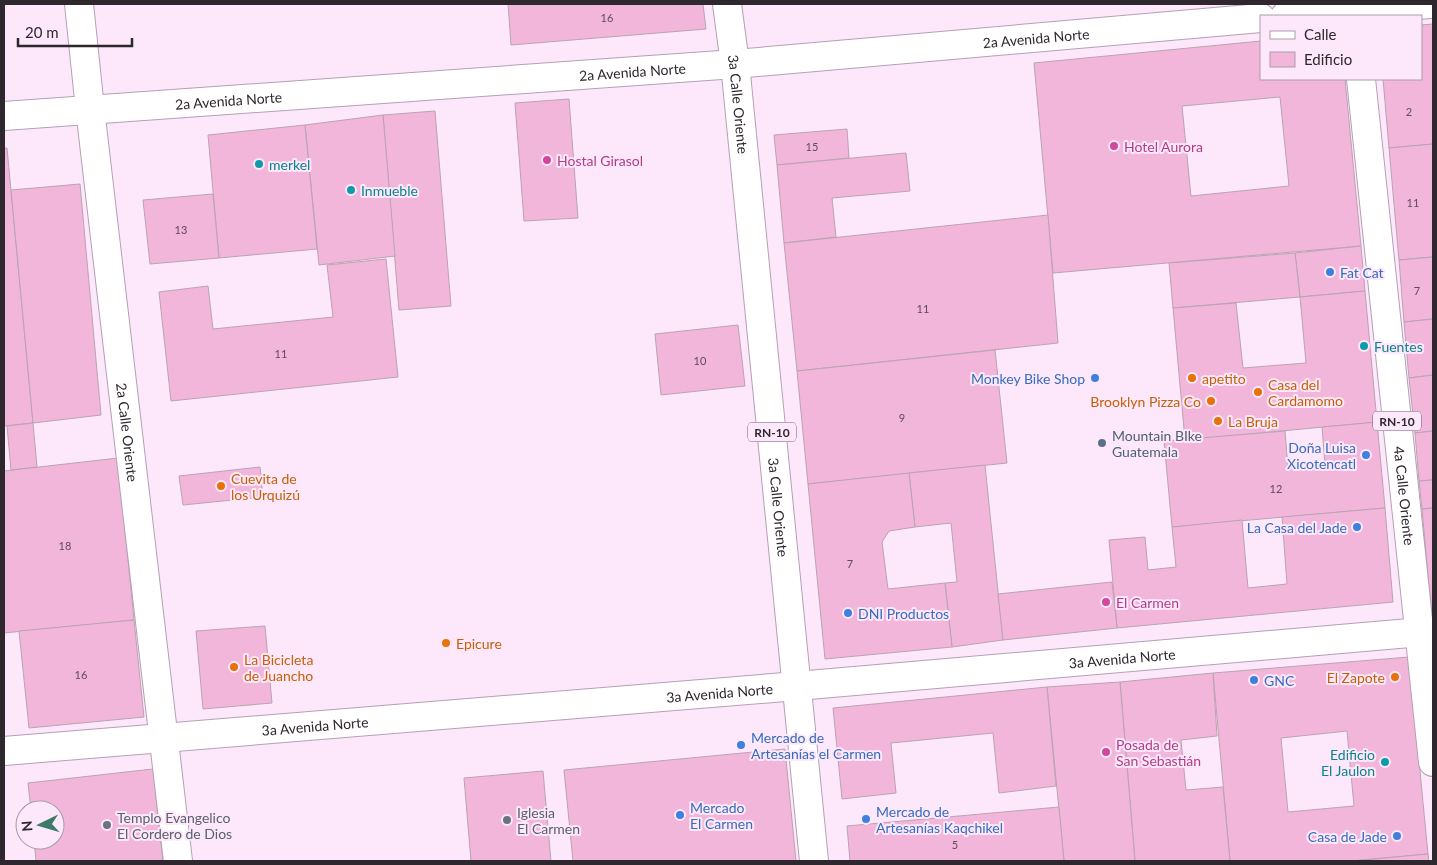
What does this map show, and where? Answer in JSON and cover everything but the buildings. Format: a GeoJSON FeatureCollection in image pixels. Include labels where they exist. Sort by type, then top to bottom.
{"type":"FeatureCollection","features":[{"type":"Feature","properties":{"kind":"street","name":"2a Calle Oriente"},"geometry":{"type":"LineString","coordinates":[[80,4],[90,108],[178,861]]}},
{"type":"Feature","properties":{"kind":"street","name":"3a Calle Oriente"},"geometry":{"type":"LineString","coordinates":[[727,4],[814,861]]}},
{"type":"Feature","properties":{"kind":"street"},"geometry":{"type":"LineString","coordinates":[[1296,15],[1430,4]]}},
{"type":"Feature","properties":{"kind":"street","name":"2a Avenida Norte"},"geometry":{"type":"LineString","coordinates":[[4,116],[90,108],[734,64],[1260,18]]}},
{"type":"Feature","properties":{"kind":"street","name":"4a Calle Oriente"},"geometry":{"type":"LineString","coordinates":[[1361,80],[1426,631],[1433,762]]}},
{"type":"Feature","properties":{"kind":"street","name":"3a Avenida Norte"},"geometry":{"type":"LineString","coordinates":[[4,751],[797,686],[1426,631]]}},
{"type":"Feature","properties":{"kind":"place","name":"Hotel Aurora"},"geometry":{"type":"Point","coordinates":[1114,146]}},
{"type":"Feature","properties":{"kind":"place","name":"Hostal Girasol"},"geometry":{"type":"Point","coordinates":[547,160]}},
{"type":"Feature","properties":{"kind":"place","name":"merkel"},"geometry":{"type":"Point","coordinates":[259,164]}},
{"type":"Feature","properties":{"kind":"place","name":"Inmueble"},"geometry":{"type":"Point","coordinates":[351,190]}},
{"type":"Feature","properties":{"kind":"place","name":"Fat Cat"},"geometry":{"type":"Point","coordinates":[1330,272]}},
{"type":"Feature","properties":{"kind":"place","name":"Fuentes"},"geometry":{"type":"Point","coordinates":[1364,346]}},
{"type":"Feature","properties":{"kind":"place","name":"Monkey Bike Shop"},"geometry":{"type":"Point","coordinates":[1095,378]}},
{"type":"Feature","properties":{"kind":"place","name":"apetito"},"geometry":{"type":"Point","coordinates":[1192,378]}},
{"type":"Feature","properties":{"kind":"place","name":"Casa del Cardamomo"},"geometry":{"type":"Point","coordinates":[1258,392]}},
{"type":"Feature","properties":{"kind":"place","name":"Brooklyn Pizza Co"},"geometry":{"type":"Point","coordinates":[1211,401]}},
{"type":"Feature","properties":{"kind":"place","name":"La Bruja"},"geometry":{"type":"Point","coordinates":[1218,421]}},
{"type":"Feature","properties":{"kind":"place","name":"Mountain BIke Guatemala"},"geometry":{"type":"Point","coordinates":[1102,443]}},
{"type":"Feature","properties":{"kind":"place","name":"Doña Luisa Xicotencatl"},"geometry":{"type":"Point","coordinates":[1366,455]}},
{"type":"Feature","properties":{"kind":"place","name":"Cuevita de los Urquizú"},"geometry":{"type":"Point","coordinates":[221,486]}},
{"type":"Feature","properties":{"kind":"place","name":"La Casa del Jade"},"geometry":{"type":"Point","coordinates":[1357,527]}},
{"type":"Feature","properties":{"kind":"place","name":"El Carmen"},"geometry":{"type":"Point","coordinates":[1106,602]}},
{"type":"Feature","properties":{"kind":"place","name":"DNI Productos"},"geometry":{"type":"Point","coordinates":[848,613]}},
{"type":"Feature","properties":{"kind":"place","name":"Epicure"},"geometry":{"type":"Point","coordinates":[446,643]}},
{"type":"Feature","properties":{"kind":"place","name":"La Bicicleta de Juancho"},"geometry":{"type":"Point","coordinates":[234,667]}},
{"type":"Feature","properties":{"kind":"place","name":"El Zapote"},"geometry":{"type":"Point","coordinates":[1395,677]}},
{"type":"Feature","properties":{"kind":"place","name":"GNC"},"geometry":{"type":"Point","coordinates":[1254,680]}},
{"type":"Feature","properties":{"kind":"place","name":"Mercado de Artesanías el Carmen"},"geometry":{"type":"Point","coordinates":[741,745]}},
{"type":"Feature","properties":{"kind":"place","name":"Posada de San Sebastián"},"geometry":{"type":"Point","coordinates":[1106,752]}},
{"type":"Feature","properties":{"kind":"place","name":"Edificio El Jaulon"},"geometry":{"type":"Point","coordinates":[1385,762]}},
{"type":"Feature","properties":{"kind":"place","name":"Mercado El Carmen"},"geometry":{"type":"Point","coordinates":[680,815]}},
{"type":"Feature","properties":{"kind":"place","name":"Mercado de Artesanías Kaqchikel"},"geometry":{"type":"Point","coordinates":[866,819]}},
{"type":"Feature","properties":{"kind":"place","name":"Iglesia El Carmen"},"geometry":{"type":"Point","coordinates":[507,820]}},
{"type":"Feature","properties":{"kind":"place","name":"Templo Evangelico El Cordero de Dios"},"geometry":{"type":"Point","coordinates":[107,825]}},
{"type":"Feature","properties":{"kind":"place","name":"Casa de Jade"},"geometry":{"type":"Point","coordinates":[1397,836]}}]}
